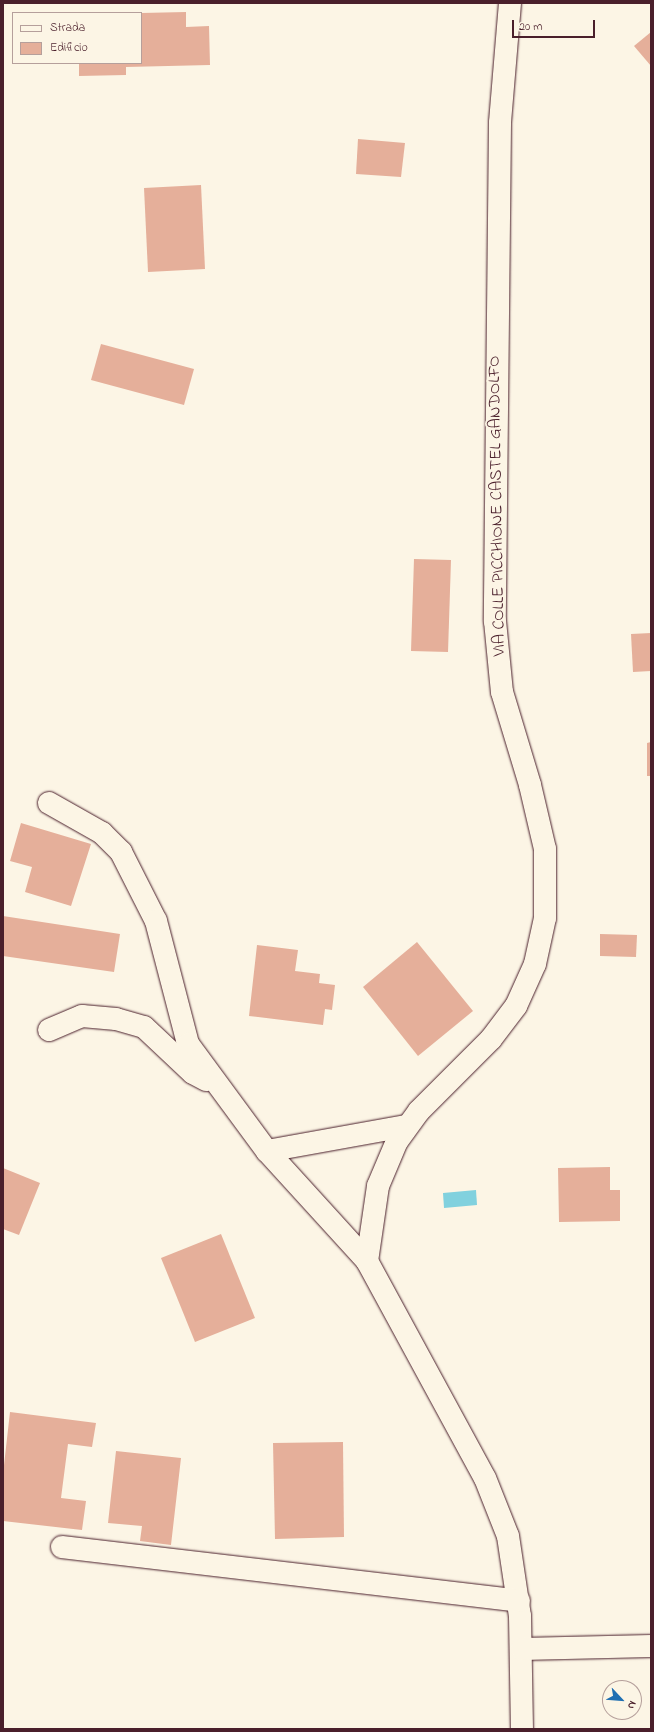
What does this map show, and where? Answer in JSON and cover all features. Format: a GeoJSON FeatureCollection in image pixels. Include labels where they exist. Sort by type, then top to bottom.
{"type":"FeatureCollection","features":[{"type":"Feature","properties":{"kind":"street","name":"VIA COLLE PICCHIONE CASTEL GANDOLFO"},"geometry":{"type":"LineString","coordinates":[[368,1261],[378,1186],[406,1126],[473,1059],[516,1006],[535,964],[545,918],[545,849],[502,692],[495,615],[500,131],[510,3]]}},
{"type":"Feature","properties":{"kind":"street"},"geometry":{"type":"LineString","coordinates":[[49,803],[102,833],[128,862],[156,921],[188,1044],[267,1152],[368,1261],[486,1478],[508,1536],[519,1601],[522,1649],[522,1729]]}},
{"type":"Feature","properties":{"kind":"street"},"geometry":{"type":"LineString","coordinates":[[49,1030],[82,1016],[116,1019],[144,1027],[193,1074],[220,1087]]}},
{"type":"Feature","properties":{"kind":"street"},"geometry":{"type":"LineString","coordinates":[[267,1152],[406,1126]]}},
{"type":"Feature","properties":{"kind":"street"},"geometry":{"type":"LineString","coordinates":[[62,1546],[519,1601]]}},
{"type":"Feature","properties":{"kind":"street"},"geometry":{"type":"LineString","coordinates":[[522,1649],[651,1646]]}},
{"type":"Feature","properties":{"kind":"water"},"geometry":{"type":"Polygon","coordinates":[[[476,1190],[477,1205],[444,1208],[443,1193],[476,1190]]]}},
{"type":"Feature","properties":{"kind":"building"},"geometry":{"type":"Polygon","coordinates":[[[186,12],[186,27],[209,26],[210,65],[126,67],[126,75],[79,76],[79,64],[142,64],[142,13],[186,12]]]}},
{"type":"Feature","properties":{"kind":"building"},"geometry":{"type":"Polygon","coordinates":[[[651,32],[651,66],[634,46],[651,32]]]}},
{"type":"Feature","properties":{"kind":"building"},"geometry":{"type":"Polygon","coordinates":[[[358,139],[405,143],[401,177],[356,174],[358,139]]]}},
{"type":"Feature","properties":{"kind":"building"},"geometry":{"type":"Polygon","coordinates":[[[201,185],[205,269],[148,272],[144,188],[201,185]]]}},
{"type":"Feature","properties":{"kind":"building"},"geometry":{"type":"Polygon","coordinates":[[[101,344],[194,369],[184,405],[91,380],[101,344]]]}},
{"type":"Feature","properties":{"kind":"building"},"geometry":{"type":"Polygon","coordinates":[[[414,559],[451,560],[448,652],[411,651],[414,559]]]}},
{"type":"Feature","properties":{"kind":"building"},"geometry":{"type":"Polygon","coordinates":[[[651,633],[651,671],[633,672],[631,634],[651,633]]]}},
{"type":"Feature","properties":{"kind":"building"},"geometry":{"type":"Polygon","coordinates":[[[651,742],[651,776],[647,776],[647,743],[651,742]]]}},
{"type":"Feature","properties":{"kind":"building"},"geometry":{"type":"Polygon","coordinates":[[[21,823],[91,844],[71,906],[25,892],[32,867],[10,861],[21,823]]]}},
{"type":"Feature","properties":{"kind":"building"},"geometry":{"type":"Polygon","coordinates":[[[3,916],[120,934],[114,972],[3,956],[3,916]]]}},
{"type":"Feature","properties":{"kind":"building"},"geometry":{"type":"Polygon","coordinates":[[[600,934],[637,935],[636,957],[600,956],[600,934]]]}},
{"type":"Feature","properties":{"kind":"building"},"geometry":{"type":"Polygon","coordinates":[[[417,942],[473,1011],[418,1056],[363,987],[417,942]]]}},
{"type":"Feature","properties":{"kind":"building"},"geometry":{"type":"Polygon","coordinates":[[[257,945],[298,950],[295,971],[320,974],[319,983],[335,985],[332,1010],[325,1009],[323,1025],[249,1016],[257,945]]]}},
{"type":"Feature","properties":{"kind":"building"},"geometry":{"type":"Polygon","coordinates":[[[610,1167],[610,1190],[620,1190],[620,1221],[559,1222],[558,1168],[610,1167]]]}},
{"type":"Feature","properties":{"kind":"building"},"geometry":{"type":"Polygon","coordinates":[[[3,1168],[40,1183],[19,1235],[3,1229],[3,1168]]]}},
{"type":"Feature","properties":{"kind":"building"},"geometry":{"type":"Polygon","coordinates":[[[221,1234],[255,1318],[195,1342],[161,1258],[221,1234]]]}},
{"type":"Feature","properties":{"kind":"building"},"geometry":{"type":"Polygon","coordinates":[[[10,1412],[96,1423],[92,1447],[68,1444],[61,1498],[86,1501],[82,1530],[3,1521],[3,1474],[10,1412]]]}},
{"type":"Feature","properties":{"kind":"building"},"geometry":{"type":"Polygon","coordinates":[[[343,1442],[344,1537],[275,1539],[273,1443],[343,1442]]]}},
{"type":"Feature","properties":{"kind":"building"},"geometry":{"type":"Polygon","coordinates":[[[116,1451],[181,1458],[171,1545],[140,1541],[142,1526],[108,1523],[116,1451]]]}}]}
